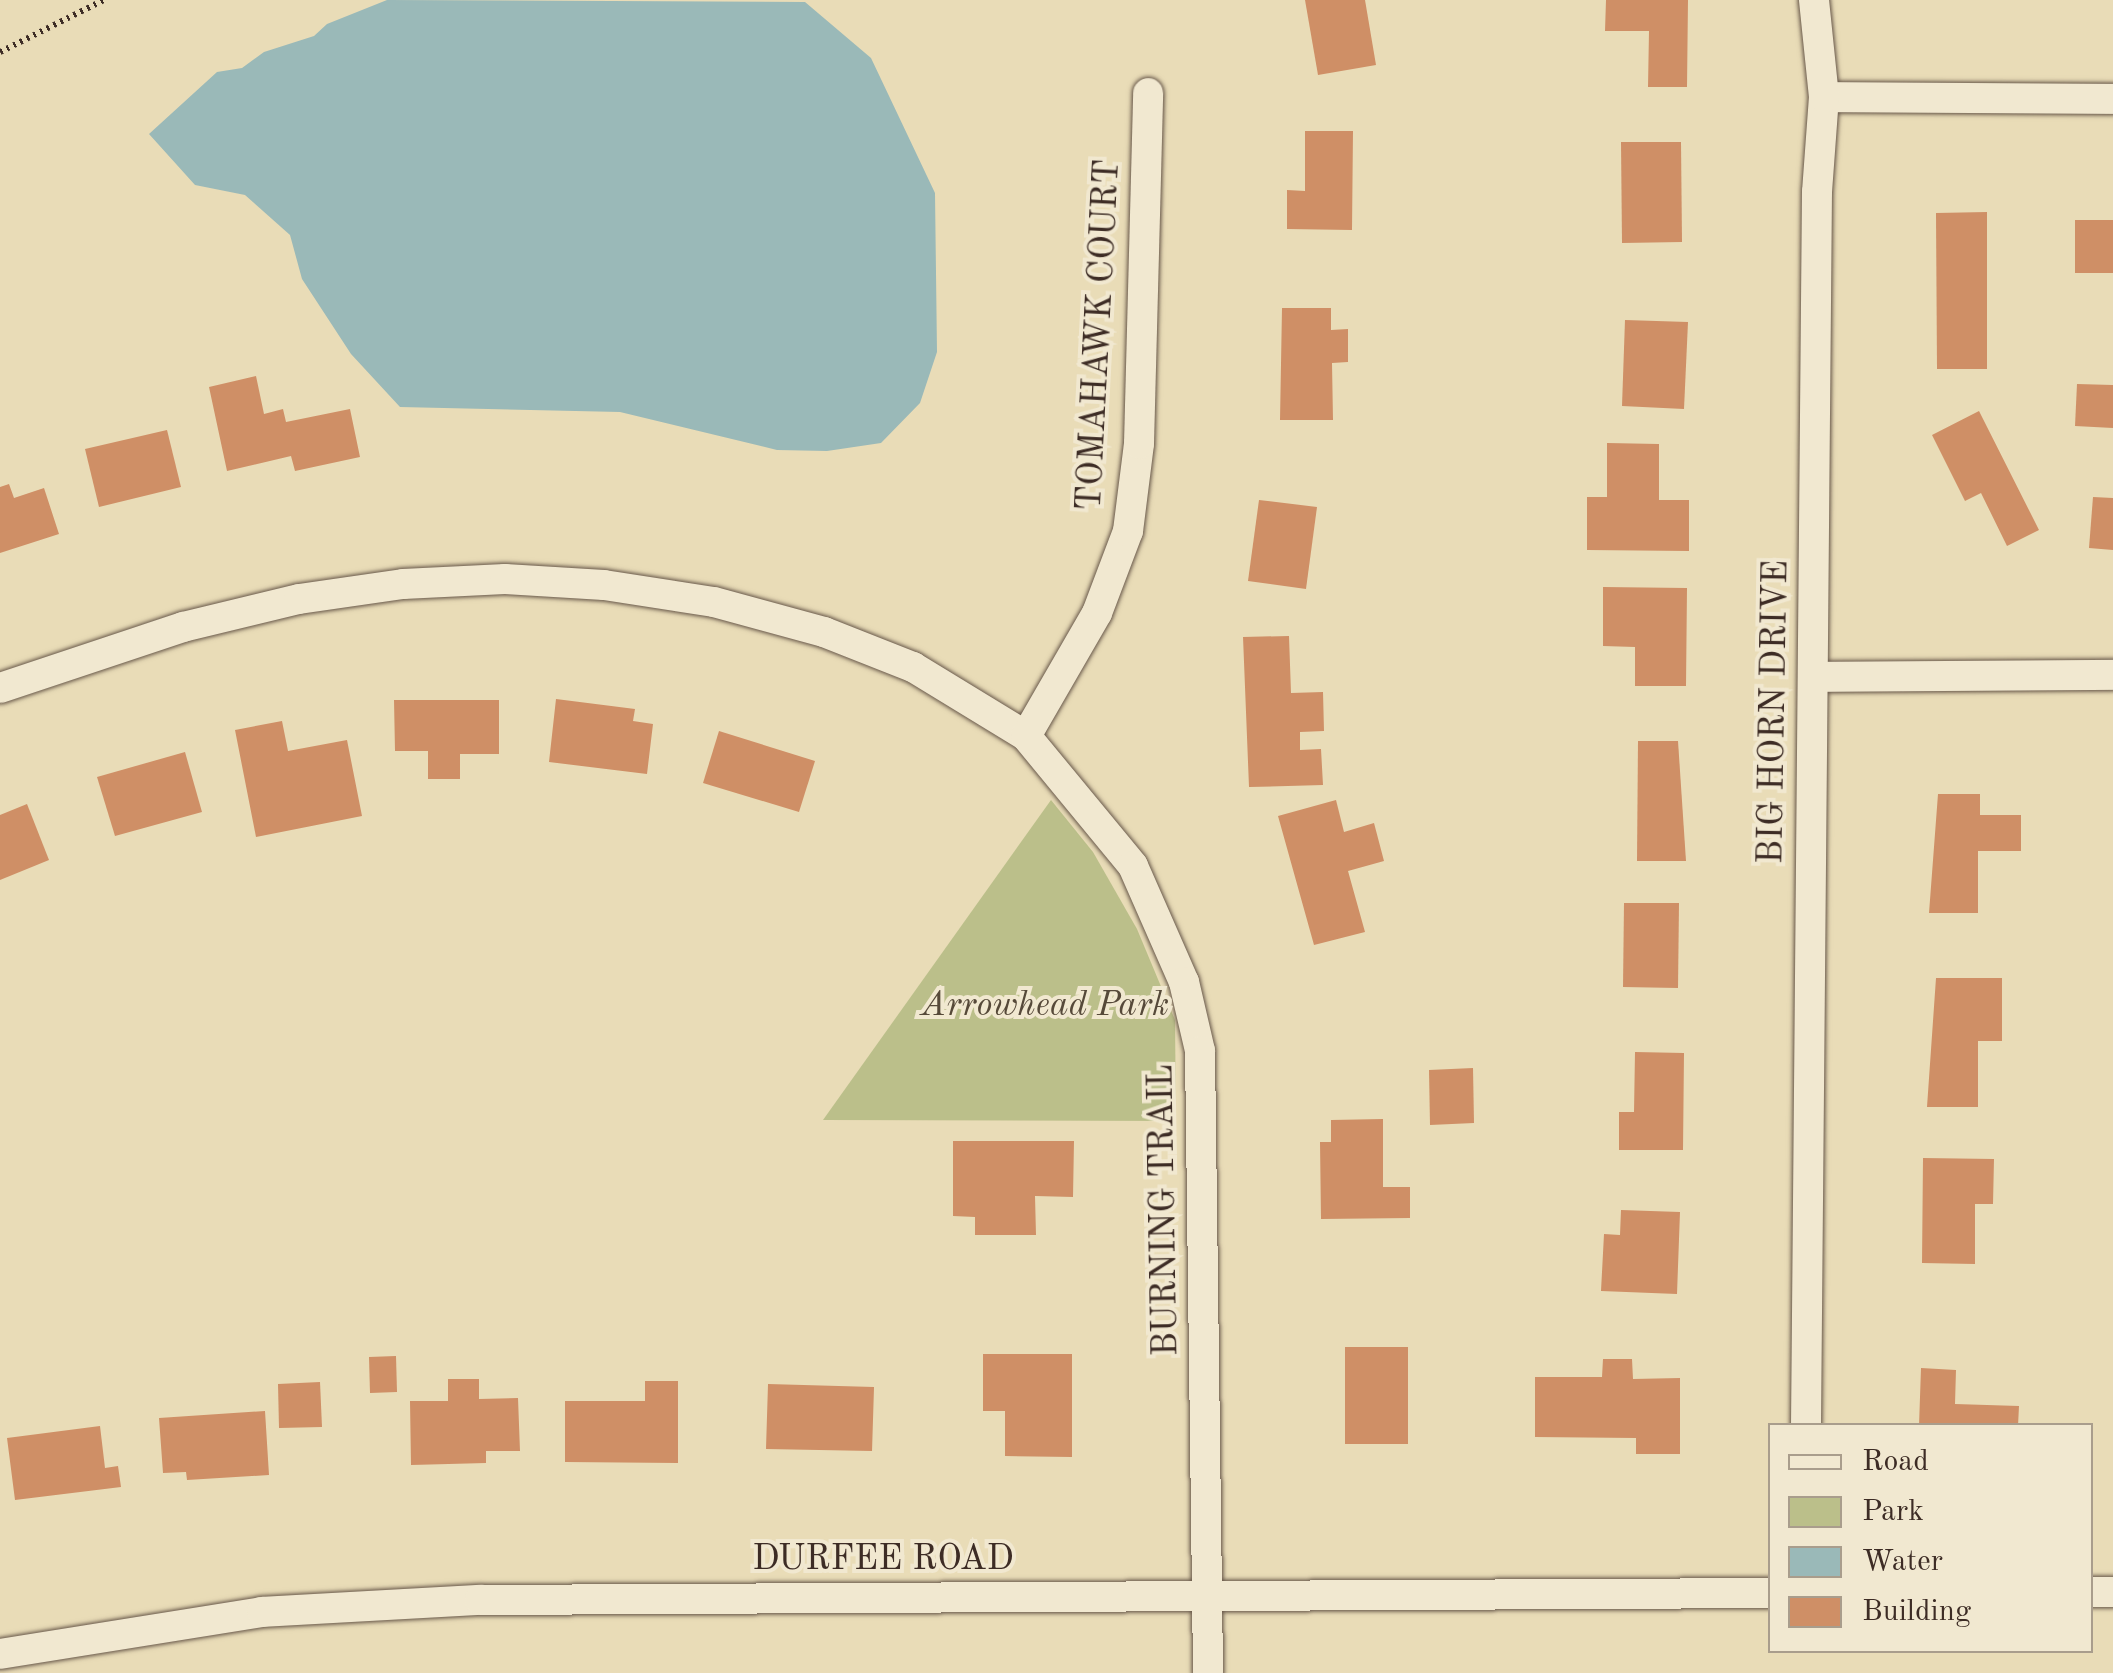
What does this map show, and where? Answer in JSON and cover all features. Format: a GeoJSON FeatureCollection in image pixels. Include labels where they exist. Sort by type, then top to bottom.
{"type":"FeatureCollection","features":[{"type":"Feature","properties":{"kind":"street","name":"BIG HORN DRIVE"},"geometry":{"type":"LineString","coordinates":[[1806,1423],[1812,677],[1824,97],[1814,0]]}},
{"type":"Feature","properties":{"kind":"street","name":"TOMAHAWK COURT"},"geometry":{"type":"LineString","coordinates":[[1026,736],[1097,613],[1117,568],[1136,488],[1148,93]]}},
{"type":"Feature","properties":{"kind":"street"},"geometry":{"type":"LineString","coordinates":[[1824,97],[2113,100]]}},
{"type":"Feature","properties":{"kind":"street","name":"BURNING TRAIL"},"geometry":{"type":"LineString","coordinates":[[0,688],[183,628],[299,600],[505,579],[604,585],[714,602],[824,632],[913,667],[1026,736],[1132,866],[1164,926],[1200,1052],[1208,1673]]}},
{"type":"Feature","properties":{"kind":"street"},"geometry":{"type":"LineString","coordinates":[[1812,677],[2113,675]]}},
{"type":"Feature","properties":{"kind":"street","name":"DURFEE ROAD"},"geometry":{"type":"LineString","coordinates":[[0,1654],[154,1625],[362,1604],[1768,1593]]}},
{"type":"Feature","properties":{"kind":"path"},"geometry":{"type":"LineString","coordinates":[[0,52],[104,0]]}},
{"type":"Feature","properties":{"kind":"green space","name":"Arrowhead Park"},"geometry":{"type":"Polygon","coordinates":[[[1051,800],[1093,852],[1137,929],[1175,1020],[1176,1121],[823,1120],[1051,800]]]}},
{"type":"Feature","properties":{"kind":"water"},"geometry":{"type":"Polygon","coordinates":[[[387,0],[805,2],[871,58],[935,193],[937,352],[920,403],[881,443],[827,451],[777,450],[620,412],[400,407],[351,354],[302,279],[290,235],[245,195],[195,185],[149,134],[217,72],[242,68],[264,52],[314,36],[327,24],[387,0]]]}},
{"type":"Feature","properties":{"kind":"building"},"geometry":{"type":"Polygon","coordinates":[[[1305,0],[1365,0],[1376,65],[1318,75],[1305,0]]]}},
{"type":"Feature","properties":{"kind":"building"},"geometry":{"type":"Polygon","coordinates":[[[1606,0],[1688,0],[1687,87],[1648,87],[1649,31],[1605,31],[1606,0]]]}},
{"type":"Feature","properties":{"kind":"building"},"geometry":{"type":"Polygon","coordinates":[[[1305,131],[1353,131],[1352,230],[1287,229],[1287,190],[1305,191],[1305,131]]]}},
{"type":"Feature","properties":{"kind":"building"},"geometry":{"type":"Polygon","coordinates":[[[1621,142],[1681,142],[1682,242],[1622,243],[1621,142]]]}},
{"type":"Feature","properties":{"kind":"building"},"geometry":{"type":"Polygon","coordinates":[[[1987,212],[1987,369],[1937,369],[1936,213],[1987,212]]]}},
{"type":"Feature","properties":{"kind":"building"},"geometry":{"type":"Polygon","coordinates":[[[2075,220],[2113,220],[2113,273],[2075,273],[2075,220]]]}},
{"type":"Feature","properties":{"kind":"building"},"geometry":{"type":"Polygon","coordinates":[[[1282,308],[1331,308],[1331,330],[1348,329],[1348,362],[1332,363],[1333,420],[1280,420],[1282,308]]]}},
{"type":"Feature","properties":{"kind":"building"},"geometry":{"type":"Polygon","coordinates":[[[1625,320],[1688,322],[1684,409],[1622,406],[1625,320]]]}},
{"type":"Feature","properties":{"kind":"building"},"geometry":{"type":"Polygon","coordinates":[[[256,376],[264,414],[283,409],[286,422],[350,409],[360,457],[295,471],[291,456],[227,471],[209,387],[256,376]]]}},
{"type":"Feature","properties":{"kind":"building"},"geometry":{"type":"Polygon","coordinates":[[[2077,384],[2113,385],[2113,428],[2075,426],[2077,384]]]}},
{"type":"Feature","properties":{"kind":"building"},"geometry":{"type":"Polygon","coordinates":[[[1979,411],[2039,530],[2007,546],[1981,493],[1965,501],[1932,435],[1979,411]]]}},
{"type":"Feature","properties":{"kind":"building"},"geometry":{"type":"Polygon","coordinates":[[[167,430],[181,487],[99,507],[85,449],[167,430]]]}},
{"type":"Feature","properties":{"kind":"building"},"geometry":{"type":"Polygon","coordinates":[[[1607,443],[1659,444],[1659,500],[1689,500],[1689,551],[1587,550],[1587,497],[1607,497],[1607,443]]]}},
{"type":"Feature","properties":{"kind":"building"},"geometry":{"type":"Polygon","coordinates":[[[9,484],[14,498],[44,488],[59,534],[0,553],[0,487],[9,484]]]}},
{"type":"Feature","properties":{"kind":"building"},"geometry":{"type":"Polygon","coordinates":[[[2093,497],[2113,498],[2113,550],[2089,548],[2093,497]]]}},
{"type":"Feature","properties":{"kind":"building"},"geometry":{"type":"Polygon","coordinates":[[[1259,500],[1317,507],[1306,589],[1248,581],[1259,500]]]}},
{"type":"Feature","properties":{"kind":"building"},"geometry":{"type":"Polygon","coordinates":[[[1603,587],[1687,588],[1686,686],[1635,686],[1635,647],[1603,646],[1603,587]]]}},
{"type":"Feature","properties":{"kind":"building"},"geometry":{"type":"Polygon","coordinates":[[[1289,636],[1291,693],[1323,692],[1324,731],[1300,732],[1300,750],[1321,749],[1323,785],[1249,787],[1243,637],[1289,636]]]}},
{"type":"Feature","properties":{"kind":"building"},"geometry":{"type":"Polygon","coordinates":[[[556,699],[635,709],[633,721],[653,724],[647,774],[549,762],[556,699]]]}},
{"type":"Feature","properties":{"kind":"building"},"geometry":{"type":"Polygon","coordinates":[[[394,700],[499,700],[499,754],[460,754],[460,779],[428,779],[428,751],[395,751],[394,700]]]}},
{"type":"Feature","properties":{"kind":"building"},"geometry":{"type":"Polygon","coordinates":[[[282,721],[288,751],[347,740],[362,816],[256,837],[235,730],[282,721]]]}},
{"type":"Feature","properties":{"kind":"building"},"geometry":{"type":"Polygon","coordinates":[[[719,731],[815,761],[799,812],[703,783],[719,731]]]}},
{"type":"Feature","properties":{"kind":"building"},"geometry":{"type":"Polygon","coordinates":[[[1638,741],[1678,741],[1686,861],[1637,861],[1638,741]]]}},
{"type":"Feature","properties":{"kind":"building"},"geometry":{"type":"Polygon","coordinates":[[[185,752],[202,812],[115,836],[97,777],[185,752]]]}},
{"type":"Feature","properties":{"kind":"building"},"geometry":{"type":"Polygon","coordinates":[[[1938,794],[1980,794],[1980,815],[2021,815],[2021,851],[1978,851],[1978,913],[1929,913],[1938,794]]]}},
{"type":"Feature","properties":{"kind":"building"},"geometry":{"type":"Polygon","coordinates":[[[1336,800],[1344,832],[1374,823],[1384,861],[1348,871],[1365,932],[1314,945],[1278,816],[1336,800]]]}},
{"type":"Feature","properties":{"kind":"building"},"geometry":{"type":"Polygon","coordinates":[[[27,804],[49,860],[0,880],[0,815],[27,804]]]}},
{"type":"Feature","properties":{"kind":"building"},"geometry":{"type":"Polygon","coordinates":[[[1624,903],[1679,903],[1678,988],[1623,987],[1624,903]]]}},
{"type":"Feature","properties":{"kind":"building"},"geometry":{"type":"Polygon","coordinates":[[[1936,978],[2002,978],[2002,1041],[1978,1041],[1978,1107],[1927,1107],[1936,978]]]}},
{"type":"Feature","properties":{"kind":"building"},"geometry":{"type":"Polygon","coordinates":[[[1635,1052],[1684,1053],[1683,1150],[1619,1150],[1619,1112],[1634,1112],[1635,1052]]]}},
{"type":"Feature","properties":{"kind":"building"},"geometry":{"type":"Polygon","coordinates":[[[1473,1068],[1474,1123],[1430,1125],[1429,1070],[1473,1068]]]}},
{"type":"Feature","properties":{"kind":"building"},"geometry":{"type":"Polygon","coordinates":[[[1383,1119],[1383,1187],[1410,1187],[1410,1218],[1321,1219],[1320,1142],[1331,1142],[1331,1120],[1383,1119]]]}},
{"type":"Feature","properties":{"kind":"building"},"geometry":{"type":"Polygon","coordinates":[[[953,1141],[1074,1141],[1073,1197],[1035,1196],[1036,1235],[975,1235],[975,1217],[953,1216],[953,1141]]]}},
{"type":"Feature","properties":{"kind":"building"},"geometry":{"type":"Polygon","coordinates":[[[1923,1158],[1994,1159],[1993,1204],[1975,1204],[1975,1264],[1922,1263],[1923,1158]]]}},
{"type":"Feature","properties":{"kind":"building"},"geometry":{"type":"Polygon","coordinates":[[[1621,1210],[1680,1212],[1677,1294],[1601,1291],[1604,1234],[1620,1235],[1621,1210]]]}},
{"type":"Feature","properties":{"kind":"building"},"geometry":{"type":"Polygon","coordinates":[[[1345,1347],[1408,1347],[1408,1444],[1345,1444],[1345,1347]]]}},
{"type":"Feature","properties":{"kind":"building"},"geometry":{"type":"Polygon","coordinates":[[[983,1354],[1072,1354],[1072,1457],[1005,1456],[1005,1411],[983,1411],[983,1354]]]}},
{"type":"Feature","properties":{"kind":"building"},"geometry":{"type":"Polygon","coordinates":[[[396,1356],[397,1392],[370,1393],[369,1357],[396,1356]]]}},
{"type":"Feature","properties":{"kind":"building"},"geometry":{"type":"Polygon","coordinates":[[[1603,1359],[1632,1359],[1633,1379],[1680,1378],[1680,1454],[1636,1454],[1636,1438],[1535,1437],[1535,1377],[1602,1377],[1603,1359]]]}},
{"type":"Feature","properties":{"kind":"building"},"geometry":{"type":"Polygon","coordinates":[[[1921,1368],[1956,1370],[1955,1404],[2019,1406],[2018,1423],[1919,1423],[1921,1368]]]}},
{"type":"Feature","properties":{"kind":"building"},"geometry":{"type":"Polygon","coordinates":[[[448,1379],[479,1379],[479,1399],[518,1398],[520,1451],[486,1451],[486,1463],[411,1465],[410,1401],[448,1401],[448,1379]]]}},
{"type":"Feature","properties":{"kind":"building"},"geometry":{"type":"Polygon","coordinates":[[[645,1381],[678,1381],[678,1463],[565,1462],[565,1401],[645,1401],[645,1381]]]}},
{"type":"Feature","properties":{"kind":"building"},"geometry":{"type":"Polygon","coordinates":[[[320,1382],[322,1427],[279,1428],[278,1384],[320,1382]]]}},
{"type":"Feature","properties":{"kind":"building"},"geometry":{"type":"Polygon","coordinates":[[[768,1384],[874,1387],[872,1451],[766,1449],[768,1384]]]}},
{"type":"Feature","properties":{"kind":"building"},"geometry":{"type":"Polygon","coordinates":[[[265,1411],[269,1475],[187,1480],[186,1472],[163,1473],[159,1418],[265,1411]]]}},
{"type":"Feature","properties":{"kind":"building"},"geometry":{"type":"Polygon","coordinates":[[[100,1426],[105,1468],[118,1466],[121,1487],[15,1500],[7,1438],[100,1426]]]}}]}
